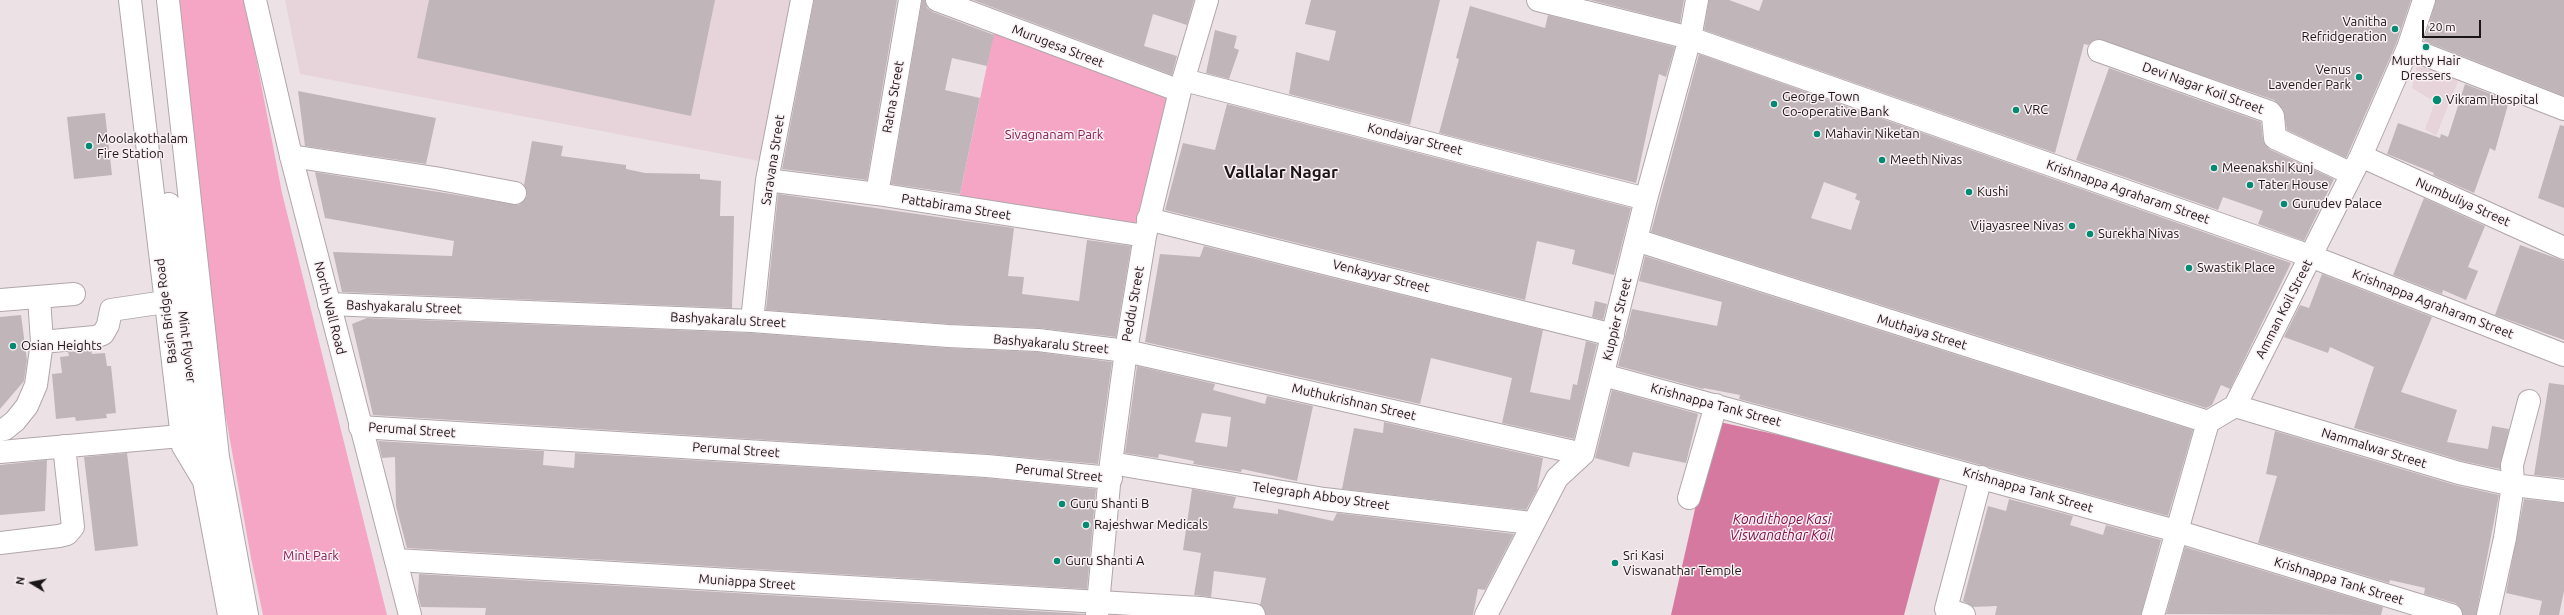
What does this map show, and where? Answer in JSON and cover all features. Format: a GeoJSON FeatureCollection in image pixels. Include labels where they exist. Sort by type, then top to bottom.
{"type":"FeatureCollection","features":[{"type":"Feature","properties":{"kind":"street","name":"Basin Bridge Road"},"geometry":{"type":"LineString","coordinates":[[130,0],[183,446],[204,481],[228,615]]}},
{"type":"Feature","properties":{"kind":"street","name":"Mint Flyover"},"geometry":{"type":"LineString","coordinates":[[143,0],[202,387],[214,421],[218,457],[247,615]]}},
{"type":"Feature","properties":{"kind":"street","name":"Mint Flyover"},"geometry":{"type":"LineString","coordinates":[[168,0],[202,387],[204,481]]}},
{"type":"Feature","properties":{"kind":"street","name":"North Wall Road"},"geometry":{"type":"LineString","coordinates":[[255,0],[291,156],[360,427],[410,615]]}},
{"type":"Feature","properties":{"kind":"street","name":"Saravana Street"},"geometry":{"type":"LineString","coordinates":[[752,320],[767,180],[802,0]]}},
{"type":"Feature","properties":{"kind":"street","name":"Ratna Street"},"geometry":{"type":"LineString","coordinates":[[877,194],[910,0]]}},
{"type":"Feature","properties":{"kind":"street","name":"Murugesa Street"},"geometry":{"type":"LineString","coordinates":[[937,0],[1084,57],[1182,85]]}},
{"type":"Feature","properties":{"kind":"street","name":"Peddu Street"},"geometry":{"type":"LineString","coordinates":[[1098,609],[1111,471],[1126,351],[1146,228],[1182,85],[1207,0]]}},
{"type":"Feature","properties":{"kind":"street","name":"Krishnappa Agraharam Street"},"geometry":{"type":"LineString","coordinates":[[1538,0],[1690,38],[2310,256],[2564,355]]}},
{"type":"Feature","properties":{"kind":"street","name":"Kuppier Street"},"geometry":{"type":"LineString","coordinates":[[1583,454],[1646,199],[1690,38],[1697,0]]}},
{"type":"Feature","properties":{"kind":"street","name":"Amman Koil Street"},"geometry":{"type":"LineString","coordinates":[[2235,406],[2356,165],[2408,48],[2424,0]]}},
{"type":"Feature","properties":{"kind":"street"},"geometry":{"type":"LineString","coordinates":[[2408,48],[2564,109]]}},
{"type":"Feature","properties":{"kind":"street","name":"Devi Nagar Koil Street"},"geometry":{"type":"LineString","coordinates":[[2099,51],[2270,112],[2273,116],[2275,138],[2356,165]]}},
{"type":"Feature","properties":{"kind":"street","name":"Kondaiyar Street"},"geometry":{"type":"LineString","coordinates":[[1182,85],[1646,199]]}},
{"type":"Feature","properties":{"kind":"street"},"geometry":{"type":"LineString","coordinates":[[291,156],[435,178],[514,193]]}},
{"type":"Feature","properties":{"kind":"street","name":"Numbuliya Street"},"geometry":{"type":"LineString","coordinates":[[2356,165],[2564,248]]}},
{"type":"Feature","properties":{"kind":"street","name":"Pattabirama Street"},"geometry":{"type":"LineString","coordinates":[[767,180],[1146,228]]}},
{"type":"Feature","properties":{"kind":"street","name":"Venkayyar Street"},"geometry":{"type":"LineString","coordinates":[[1146,228],[1613,335]]}},
{"type":"Feature","properties":{"kind":"street","name":"Muthaiya Street"},"geometry":{"type":"LineString","coordinates":[[1636,240],[2208,422]]}},
{"type":"Feature","properties":{"kind":"street"},"geometry":{"type":"LineString","coordinates":[[0,300],[74,294]]}},
{"type":"Feature","properties":{"kind":"street"},"geometry":{"type":"LineString","coordinates":[[0,430],[5,429],[16,421],[27,406],[36,385],[42,342],[39,298]]}},
{"type":"Feature","properties":{"kind":"street"},"geometry":{"type":"LineString","coordinates":[[42,342],[95,337],[103,334],[108,326],[111,310],[165,302]]}},
{"type":"Feature","properties":{"kind":"street","name":"Bashyakaralu Street"},"geometry":{"type":"LineString","coordinates":[[329,304],[752,320],[948,336],[1038,340],[1126,351]]}},
{"type":"Feature","properties":{"kind":"street","name":"Muthukrishnan Street"},"geometry":{"type":"LineString","coordinates":[[1126,351],[1583,454]]}},
{"type":"Feature","properties":{"kind":"street","name":"Krishnappa Tank Street"},"geometry":{"type":"LineString","coordinates":[[1603,375],[2176,531],[2451,615]]}},
{"type":"Feature","properties":{"kind":"street"},"geometry":{"type":"LineString","coordinates":[[2488,615],[2505,538],[2513,485],[2512,465],[2529,401]]}},
{"type":"Feature","properties":{"kind":"street"},"geometry":{"type":"LineString","coordinates":[[1689,498],[1716,405]]}},
{"type":"Feature","properties":{"kind":"street"},"geometry":{"type":"LineString","coordinates":[[2153,615],[2208,422],[2235,406]]}},
{"type":"Feature","properties":{"kind":"street","name":"Nammalwar Street"},"geometry":{"type":"LineString","coordinates":[[2235,406],[2459,473],[2513,485],[2564,491]]}},
{"type":"Feature","properties":{"kind":"street","name":"Perumal Street"},"geometry":{"type":"LineString","coordinates":[[360,427],[987,466],[1111,471]]}},
{"type":"Feature","properties":{"kind":"street"},"geometry":{"type":"LineString","coordinates":[[0,452],[182,436]]}},
{"type":"Feature","properties":{"kind":"street"},"geometry":{"type":"LineString","coordinates":[[0,543],[59,536],[67,534],[73,527],[64,446]]}},
{"type":"Feature","properties":{"kind":"street"},"geometry":{"type":"LineString","coordinates":[[1486,615],[1531,523],[1557,478],[1583,454]]}},
{"type":"Feature","properties":{"kind":"street","name":"Telegraph Abboy Street"},"geometry":{"type":"LineString","coordinates":[[1111,471],[1531,523]]}},
{"type":"Feature","properties":{"kind":"street"},"geometry":{"type":"LineString","coordinates":[[1964,615],[1946,609],[1981,477]]}},
{"type":"Feature","properties":{"kind":"street","name":"Muniappa Street"},"geometry":{"type":"LineString","coordinates":[[396,560],[1098,609],[1200,608],[1254,615]]}},
{"type":"Feature","properties":{"kind":"shaded area"},"geometry":{"type":"Polygon","coordinates":[[[285,0],[800,0],[770,163],[300,74],[285,0]]]}},
{"type":"Feature","properties":{"kind":"shaded area"},"geometry":{"type":"Polygon","coordinates":[[[2417,66],[2459,79],[2436,136],[2425,129],[2435,102],[2412,88],[2417,66]]]}},
{"type":"Feature","properties":{"kind":"green space","name":"Mint Park"},"geometry":{"type":"Polygon","coordinates":[[[178,0],[245,0],[282,193],[387,615],[263,615],[251,558],[220,384],[178,0]]]}},
{"type":"Feature","properties":{"kind":"green space","name":"Sivagnanam Park"},"geometry":{"type":"Polygon","coordinates":[[[994,32],[1171,94],[1134,228],[959,199],[994,32]]]}},
{"type":"Feature","properties":{"kind":"water","name":"Kondithope Kasi Viswanathar Koil"},"geometry":{"type":"Polygon","coordinates":[[[1715,421],[1942,471],[1904,615],[1671,615],[1715,421]]]}},
{"type":"Feature","properties":{"kind":"building"},"geometry":{"type":"Polygon","coordinates":[[[429,0],[715,0],[691,116],[417,58],[429,0]]]}},
{"type":"Feature","properties":{"kind":"building"},"geometry":{"type":"Polygon","coordinates":[[[814,0],[897,0],[867,180],[782,169],[814,0]]]}},
{"type":"Feature","properties":{"kind":"building"},"geometry":{"type":"Polygon","coordinates":[[[922,0],[925,0],[927,8],[933,12],[994,35],[987,66],[952,58],[945,90],[980,98],[960,194],[891,184],[922,0]]]}},
{"type":"Feature","properties":{"kind":"building"},"geometry":{"type":"Polygon","coordinates":[[[973,0],[1194,0],[1187,25],[1153,14],[1144,46],[1177,56],[1172,75],[973,0]]]}},
{"type":"Feature","properties":{"kind":"building"},"geometry":{"type":"Polygon","coordinates":[[[1311,0],[1440,0],[1410,125],[1289,94],[1296,52],[1329,61],[1336,31],[1305,24],[1311,0]]]}},
{"type":"Feature","properties":{"kind":"building"},"geometry":{"type":"Polygon","coordinates":[[[1590,0],[1684,0],[1680,23],[1590,0]]]}},
{"type":"Feature","properties":{"kind":"building"},"geometry":{"type":"Polygon","coordinates":[[[1709,0],[1729,0],[1759,11],[1763,0],[2411,0],[2396,44],[2346,158],[2287,130],[2283,109],[2274,100],[2097,39],[2088,45],[2084,44],[2055,153],[1704,30],[1709,0]]]}},
{"type":"Feature","properties":{"kind":"building"},"geometry":{"type":"Polygon","coordinates":[[[2436,0],[2564,0],[2564,96],[2424,41],[2436,0]]]}},
{"type":"Feature","properties":{"kind":"building"},"geometry":{"type":"Polygon","coordinates":[[[1470,6],[1545,28],[1548,15],[1675,47],[1666,77],[1659,74],[1636,183],[1439,133],[1459,59],[1456,58],[1470,6]]]}},
{"type":"Feature","properties":{"kind":"building"},"geometry":{"type":"Polygon","coordinates":[[[1215,30],[1237,36],[1234,48],[1239,50],[1229,79],[1206,73],[1215,30]]]}},
{"type":"Feature","properties":{"kind":"building"},"geometry":{"type":"Polygon","coordinates":[[[1699,54],[2291,263],[2230,389],[2221,385],[2212,405],[2206,408],[1651,232],[1699,54]],[[1824,182],[1811,218],[1851,230],[1860,201],[1855,199],[1857,194],[1824,182]]]}},
{"type":"Feature","properties":{"kind":"building"},"geometry":{"type":"Polygon","coordinates":[[[2109,68],[2261,122],[2263,140],[2269,149],[2334,179],[2304,241],[2258,224],[2263,211],[2223,197],[2218,210],[2076,160],[2109,68]]]}},
{"type":"Feature","properties":{"kind":"building"},"geometry":{"type":"Polygon","coordinates":[[[2465,84],[2509,101],[2495,151],[2490,148],[2474,193],[2433,175],[2434,173],[2387,154],[2398,123],[2440,138],[2441,134],[2448,137],[2465,84]]]}},
{"type":"Feature","properties":{"kind":"building"},"geometry":{"type":"Polygon","coordinates":[[[298,91],[436,118],[426,164],[305,146],[298,91]]]}},
{"type":"Feature","properties":{"kind":"building"},"geometry":{"type":"Polygon","coordinates":[[[1227,104],[1631,208],[1614,275],[1572,264],[1575,250],[1537,241],[1525,300],[1165,210],[1183,143],[1215,150],[1227,104]]]}},
{"type":"Feature","properties":{"kind":"building","name":"Moolakothalam Fire Station"},"geometry":{"type":"Polygon","coordinates":[[[105,113],[112,175],[74,179],[67,117],[105,113]]]}},
{"type":"Feature","properties":{"kind":"building"},"geometry":{"type":"Polygon","coordinates":[[[2560,125],[2564,126],[2564,208],[2538,198],[2560,125]]]}},
{"type":"Feature","properties":{"kind":"building"},"geometry":{"type":"Polygon","coordinates":[[[532,141],[563,146],[561,156],[626,165],[626,169],[645,173],[700,174],[700,179],[721,181],[720,216],[734,216],[732,308],[342,292],[333,252],[452,256],[454,241],[325,218],[315,172],[519,205],[527,196],[524,185],[532,141]]]}},
{"type":"Feature","properties":{"kind":"building"},"geometry":{"type":"Polygon","coordinates":[[[778,194],[1014,228],[1008,276],[1024,277],[1022,294],[1079,301],[1087,240],[1131,246],[1116,337],[1039,328],[949,324],[766,310],[778,194]]]}},
{"type":"Feature","properties":{"kind":"building"},"geometry":{"type":"Polygon","coordinates":[[[2424,198],[2485,226],[2468,267],[2478,271],[2466,300],[2443,290],[2442,294],[2393,275],[2424,198]]]}},
{"type":"Feature","properties":{"kind":"building"},"geometry":{"type":"Polygon","coordinates":[[[2520,245],[2564,261],[2564,340],[2495,315],[2520,245]]]}},
{"type":"Feature","properties":{"kind":"building"},"geometry":{"type":"Polygon","coordinates":[[[1204,246],[1543,330],[1530,392],[1570,400],[1573,384],[1577,385],[1586,341],[1597,344],[1574,439],[1502,423],[1512,378],[1431,358],[1420,404],[1145,342],[1160,254],[1200,257],[1204,246]]]}},
{"type":"Feature","properties":{"kind":"building"},"geometry":{"type":"Polygon","coordinates":[[[1645,256],[2193,430],[2168,516],[1739,399],[1740,395],[1703,389],[1618,366],[1632,309],[1717,326],[1722,302],[1639,281],[1645,256]]]}},
{"type":"Feature","properties":{"kind":"building"},"geometry":{"type":"Polygon","coordinates":[[[2322,274],[2432,317],[2401,392],[2457,410],[2447,442],[2488,449],[2492,426],[2509,429],[2500,469],[2462,461],[2354,428],[2374,367],[2330,347],[2328,353],[2284,337],[2300,305],[2309,308],[2322,274]]]}},
{"type":"Feature","properties":{"kind":"building"},"geometry":{"type":"Polygon","coordinates":[[[1595,301],[1607,304],[1603,320],[1592,317],[1595,301]]]}},
{"type":"Feature","properties":{"kind":"building","name":"Osian Heights"},"geometry":{"type":"Polygon","coordinates":[[[21,315],[27,360],[24,381],[0,409],[0,317],[21,315]]]}},
{"type":"Feature","properties":{"kind":"building"},"geometry":{"type":"Polygon","coordinates":[[[367,318],[751,333],[947,348],[1037,352],[1112,362],[1098,464],[988,454],[373,415],[352,324],[367,318]]]}},
{"type":"Feature","properties":{"kind":"building"},"geometry":{"type":"Polygon","coordinates":[[[91,350],[92,354],[105,353],[107,366],[111,366],[116,413],[106,414],[107,418],[76,421],[75,417],[56,419],[52,374],[62,373],[60,357],[69,356],[68,352],[91,350]]]}},
{"type":"Feature","properties":{"kind":"building"},"geometry":{"type":"Polygon","coordinates":[[[1137,366],[1215,384],[1213,390],[1265,404],[1267,396],[1313,406],[1297,481],[1242,469],[1241,472],[1193,464],[1194,461],[1159,454],[1158,458],[1125,453],[1137,366]],[[1202,413],[1195,442],[1227,447],[1231,417],[1202,413]]]}},
{"type":"Feature","properties":{"kind":"building"},"geometry":{"type":"Polygon","coordinates":[[[2549,383],[2564,385],[2564,478],[2534,475],[2549,383]]]}},
{"type":"Feature","properties":{"kind":"building"},"geometry":{"type":"Polygon","coordinates":[[[1612,390],[1698,414],[1686,463],[1633,452],[1629,467],[1595,458],[1612,390]]]}},
{"type":"Feature","properties":{"kind":"building"},"geometry":{"type":"Polygon","coordinates":[[[1384,422],[1543,458],[1537,490],[1526,510],[1342,489],[1354,428],[1383,433],[1384,422]]]}},
{"type":"Feature","properties":{"kind":"building"},"geometry":{"type":"Polygon","coordinates":[[[2275,431],[2455,485],[2499,495],[2476,615],[2463,615],[2460,607],[2455,603],[2424,594],[2425,588],[2390,580],[2389,583],[2258,543],[2277,476],[2266,474],[2275,431]]]}},
{"type":"Feature","properties":{"kind":"building"},"geometry":{"type":"Polygon","coordinates":[[[378,441],[544,451],[543,465],[574,468],[575,453],[986,478],[1096,489],[1087,589],[407,548],[396,506],[395,457],[382,458],[378,441]]]}},
{"type":"Feature","properties":{"kind":"building"},"geometry":{"type":"Polygon","coordinates":[[[127,453],[138,546],[95,551],[84,457],[127,453]]]}},
{"type":"Feature","properties":{"kind":"building"},"geometry":{"type":"Polygon","coordinates":[[[47,460],[45,511],[0,515],[0,465],[47,460]]]}},
{"type":"Feature","properties":{"kind":"building"},"geometry":{"type":"Polygon","coordinates":[[[1192,489],[1236,497],[1233,508],[1278,514],[1278,509],[1333,521],[1337,513],[1514,534],[1485,590],[1478,589],[1473,615],[1266,615],[1260,605],[1266,578],[1214,571],[1211,597],[1194,595],[1201,553],[1183,550],[1192,489]]]}},
{"type":"Feature","properties":{"kind":"building"},"geometry":{"type":"Polygon","coordinates":[[[2009,499],[2073,516],[2070,525],[2103,535],[2106,525],[2161,540],[2141,615],[1995,615],[1997,606],[1973,607],[1963,601],[1988,506],[2006,511],[2009,499]]]}},
{"type":"Feature","properties":{"kind":"building"},"geometry":{"type":"Polygon","coordinates":[[[2524,499],[2564,503],[2564,591],[2559,615],[2539,615],[2542,601],[2506,593],[2524,499]]]}},
{"type":"Feature","properties":{"kind":"building"},"geometry":{"type":"Polygon","coordinates":[[[2185,547],[2383,607],[2381,615],[2166,614],[2185,547]]]}},
{"type":"Feature","properties":{"kind":"building"},"geometry":{"type":"Polygon","coordinates":[[[419,574],[1085,615],[485,615],[486,608],[421,607],[418,596],[419,574]]]}},
{"type":"Feature","properties":{"kind":"place","name":"Vanitha Refridgeration"},"geometry":{"type":"Point","coordinates":[2395,29]}},
{"type":"Feature","properties":{"kind":"place","name":"Murthy Hair Dressers"},"geometry":{"type":"Point","coordinates":[2426,47]}},
{"type":"Feature","properties":{"kind":"place","name":"Venus Lavender Park"},"geometry":{"type":"Point","coordinates":[2359,77]}},
{"type":"Feature","properties":{"kind":"place","name":"Vikram Hospital"},"geometry":{"type":"Point","coordinates":[2437,100]}},
{"type":"Feature","properties":{"kind":"place","name":"George Town Co-operative Bank"},"geometry":{"type":"Point","coordinates":[1774,104]}},
{"type":"Feature","properties":{"kind":"place","name":"VRC"},"geometry":{"type":"Point","coordinates":[2016,110]}},
{"type":"Feature","properties":{"kind":"place","name":"Mahavir Niketan"},"geometry":{"type":"Point","coordinates":[1817,134]}},
{"type":"Feature","properties":{"kind":"place","name":"Moolakothalam Fire Station"},"geometry":{"type":"Point","coordinates":[89,146]}},
{"type":"Feature","properties":{"kind":"place","name":"Meeth Nivas"},"geometry":{"type":"Point","coordinates":[1882,160]}},
{"type":"Feature","properties":{"kind":"place","name":"Meenakshi Kunj"},"geometry":{"type":"Point","coordinates":[2214,168]}},
{"type":"Feature","properties":{"kind":"place","name":"Tater House"},"geometry":{"type":"Point","coordinates":[2250,185]}},
{"type":"Feature","properties":{"kind":"place","name":"Kushi"},"geometry":{"type":"Point","coordinates":[1969,192]}},
{"type":"Feature","properties":{"kind":"place","name":"Gurudev Palace"},"geometry":{"type":"Point","coordinates":[2284,204]}},
{"type":"Feature","properties":{"kind":"place","name":"Vijayasree Nivas"},"geometry":{"type":"Point","coordinates":[2072,226]}},
{"type":"Feature","properties":{"kind":"place","name":"Surekha Nivas"},"geometry":{"type":"Point","coordinates":[2090,234]}},
{"type":"Feature","properties":{"kind":"place","name":"Swastik Place"},"geometry":{"type":"Point","coordinates":[2189,268]}},
{"type":"Feature","properties":{"kind":"place","name":"Osian Heights"},"geometry":{"type":"Point","coordinates":[13,346]}},
{"type":"Feature","properties":{"kind":"place","name":"Guru Shanti B"},"geometry":{"type":"Point","coordinates":[1062,504]}},
{"type":"Feature","properties":{"kind":"place","name":"Rajeshwar Medicals"},"geometry":{"type":"Point","coordinates":[1086,525]}},
{"type":"Feature","properties":{"kind":"place","name":"Guru Shanti A"},"geometry":{"type":"Point","coordinates":[1057,561]}},
{"type":"Feature","properties":{"kind":"place","name":"Sri Kasi Viswanathar Temple"},"geometry":{"type":"Point","coordinates":[1615,563]}},
{"type":"Feature","properties":{"kind":"district","name":"Vallalar Nagar"},"geometry":{"type":"Point","coordinates":[1281,172]}}]}
